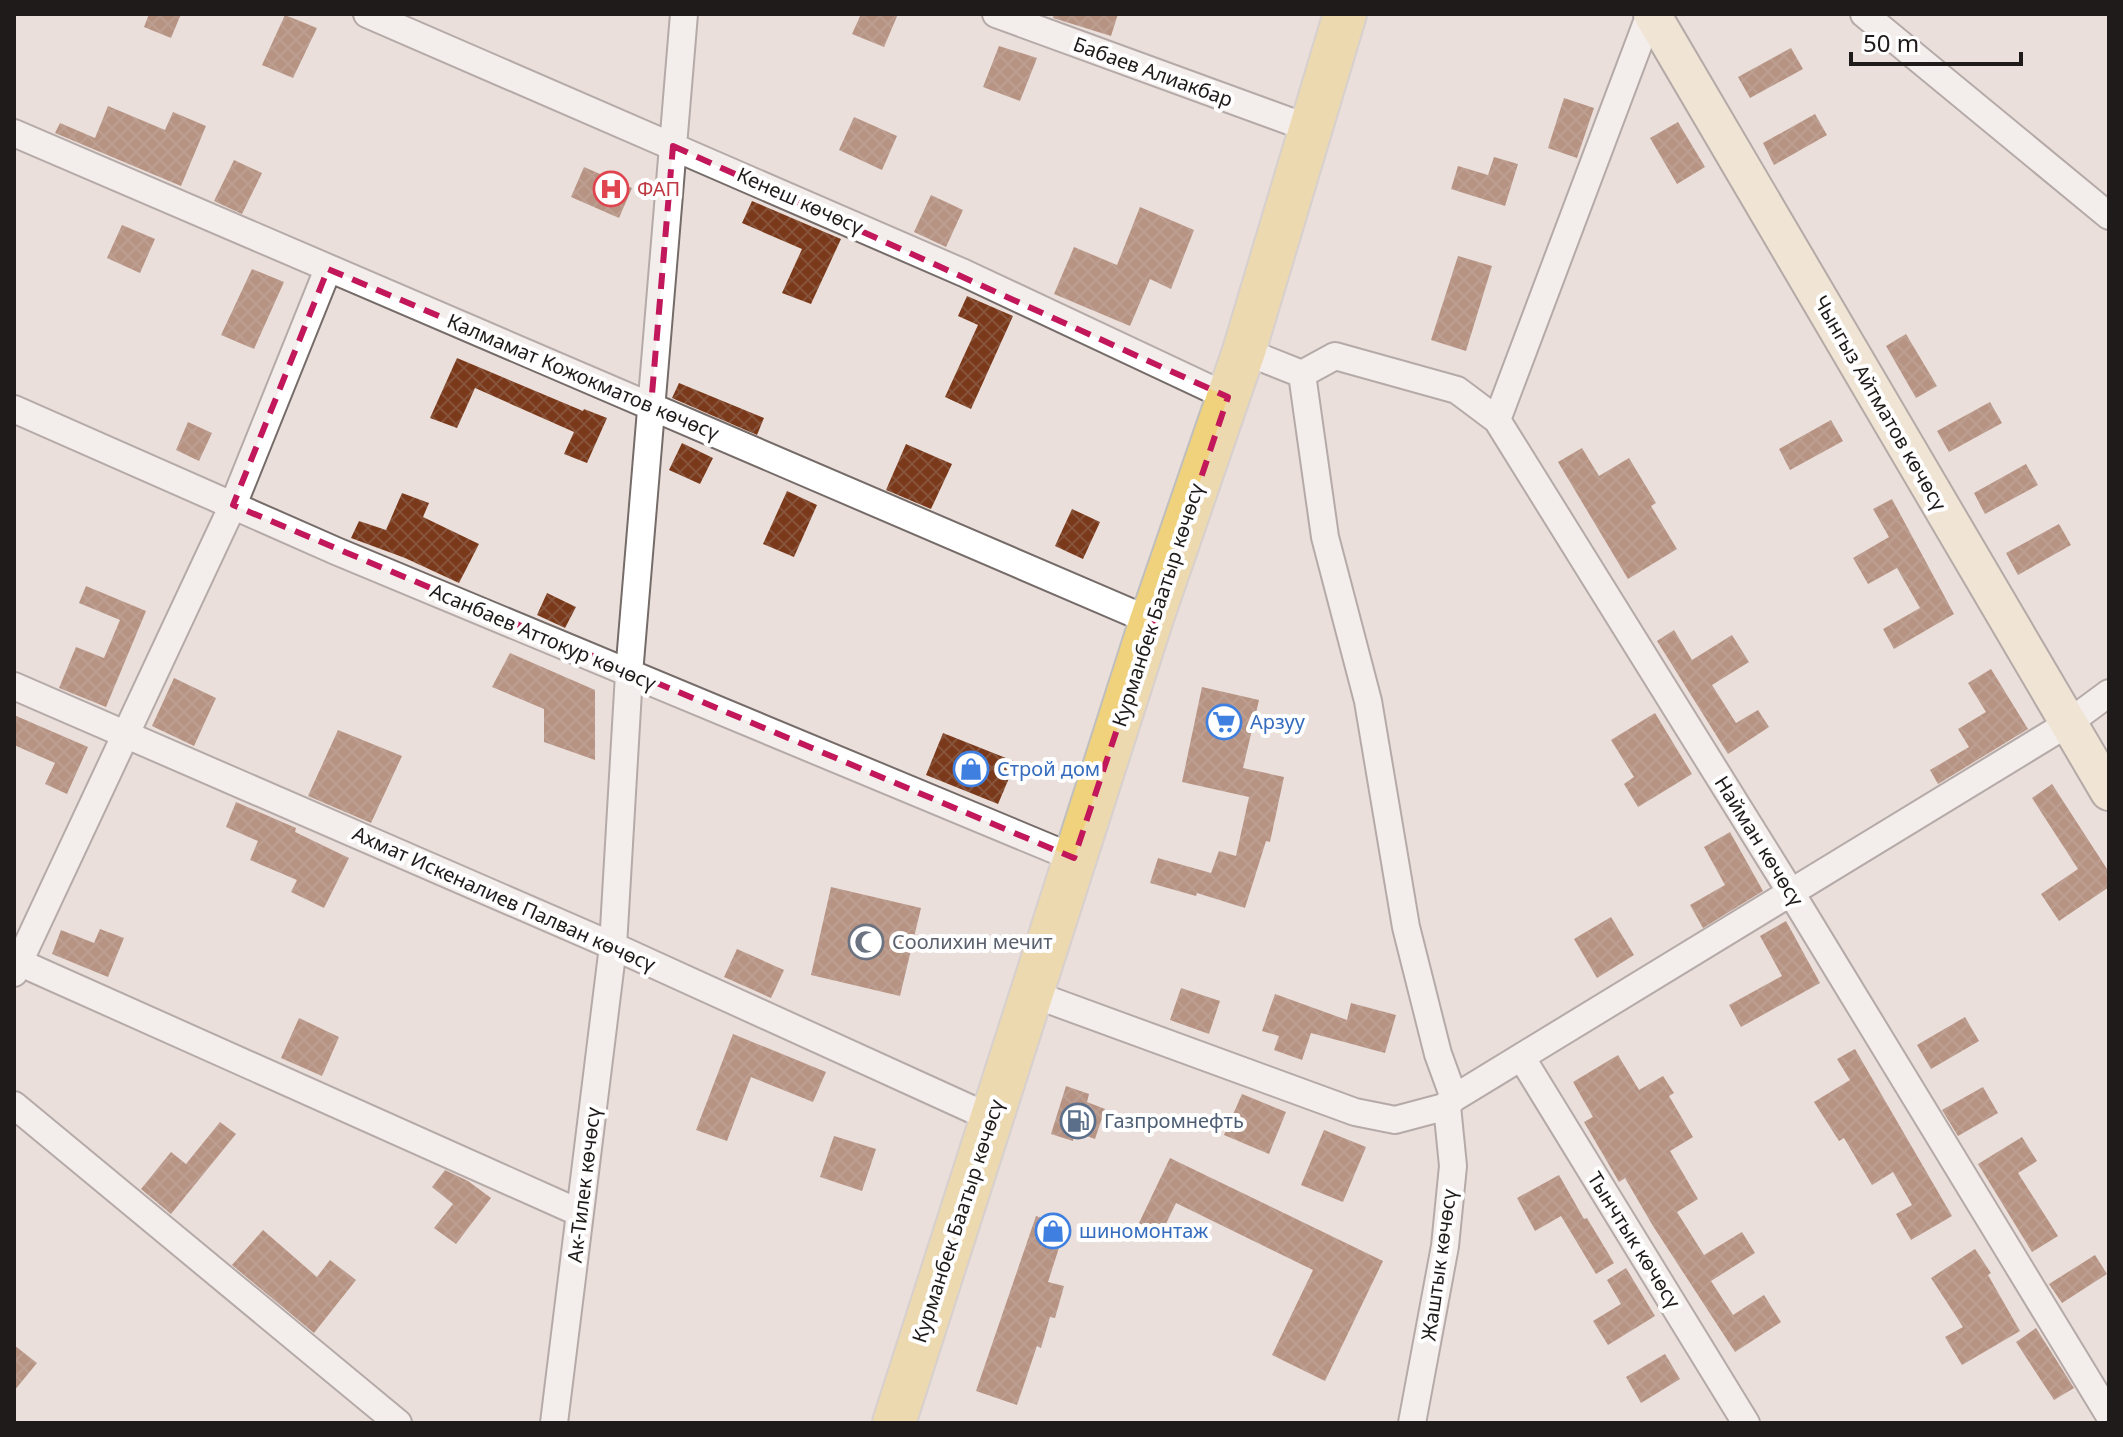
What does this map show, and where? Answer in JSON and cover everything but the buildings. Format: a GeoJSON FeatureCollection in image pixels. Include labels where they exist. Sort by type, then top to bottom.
{"type":"FeatureCollection","features":[{"type":"Feature","properties":{"kind":"highway","name":"Курманбек Баатыр көчөсү"},"geometry":{"type":"LineString","coordinates":[[894,1423],[1151,621],[1244,351],[1345,14]]}},
{"type":"Feature","properties":{"kind":"main road","name":"Чынгыз Айтматов көчөсү"},"geometry":{"type":"LineString","coordinates":[[1651,14],[2109,792]]}},
{"type":"Feature","properties":{"kind":"street","name":"Кенеш көчөсү"},"geometry":{"type":"LineString","coordinates":[[367,14],[964,273],[1228,397]]}},
{"type":"Feature","properties":{"kind":"street","name":"Ак-Тилек көчөсү"},"geometry":{"type":"LineString","coordinates":[[554,1423],[613,946],[629,674],[684,14]]}},
{"type":"Feature","properties":{"kind":"street","name":"Бабаев Алиакбар"},"geometry":{"type":"LineString","coordinates":[[996,14],[1028,20],[1311,129]]}},
{"type":"Feature","properties":{"kind":"street"},"geometry":{"type":"LineString","coordinates":[[1497,420],[1651,14]]}},
{"type":"Feature","properties":{"kind":"street"},"geometry":{"type":"LineString","coordinates":[[1864,14],[2109,216]]}},
{"type":"Feature","properties":{"kind":"street","name":"Калмамат Кожокматов көчөсү"},"geometry":{"type":"LineString","coordinates":[[14,133],[1151,621]]}},
{"type":"Feature","properties":{"kind":"street"},"geometry":{"type":"LineString","coordinates":[[328,269],[233,505],[16,965],[580,1213]]}},
{"type":"Feature","properties":{"kind":"street"},"geometry":{"type":"LineString","coordinates":[[1244,351],[1302,374]]}},
{"type":"Feature","properties":{"kind":"street","name":"Найман көчөсү"},"geometry":{"type":"LineString","coordinates":[[1302,374],[1335,356],[1457,390],[1497,420],[1790,891],[2109,1415]]}},
{"type":"Feature","properties":{"kind":"street","name":"Жаштык көчөсү"},"geometry":{"type":"LineString","coordinates":[[1302,374],[1325,537],[1368,701],[1406,927],[1450,1102],[1453,1166],[1445,1246],[1412,1423]]}},
{"type":"Feature","properties":{"kind":"street","name":"Асанбаев Аттокур көчөсү"},"geometry":{"type":"LineString","coordinates":[[14,409],[629,674],[1074,858]]}},
{"type":"Feature","properties":{"kind":"street","name":"Ахмат Искеналиев Палван көчөсү"},"geometry":{"type":"LineString","coordinates":[[14,686],[613,946],[991,1118]]}},
{"type":"Feature","properties":{"kind":"street"},"geometry":{"type":"LineString","coordinates":[[1030,993],[1355,1112],[1395,1120],[1450,1102],[2067,724],[2109,693]]}},
{"type":"Feature","properties":{"kind":"street","name":"Тынчтык көчөсү"},"geometry":{"type":"LineString","coordinates":[[1522,1058],[1746,1423]]}},
{"type":"Feature","properties":{"kind":"street"},"geometry":{"type":"LineString","coordinates":[[14,1105],[398,1423]]}},
{"type":"Feature","properties":{"kind":"highlighted area"},"geometry":{"type":"Polygon","coordinates":[[[673,146],[1228,397],[1074,858],[233,505],[328,269],[651,406],[673,146]]]}},
{"type":"Feature","properties":{"kind":"place","name":"ФАП"},"geometry":{"type":"Point","coordinates":[611,189]}},
{"type":"Feature","properties":{"kind":"place","name":"Арзуу"},"geometry":{"type":"Point","coordinates":[1224,722]}},
{"type":"Feature","properties":{"kind":"place","name":"Строй дом"},"geometry":{"type":"Point","coordinates":[971,769]}},
{"type":"Feature","properties":{"kind":"place","name":"Соолихин мечит"},"geometry":{"type":"Point","coordinates":[866,942]}},
{"type":"Feature","properties":{"kind":"place","name":"Газпромнефть"},"geometry":{"type":"Point","coordinates":[1078,1121]}},
{"type":"Feature","properties":{"kind":"place","name":"шиномонтаж"},"geometry":{"type":"Point","coordinates":[1053,1231]}}]}
